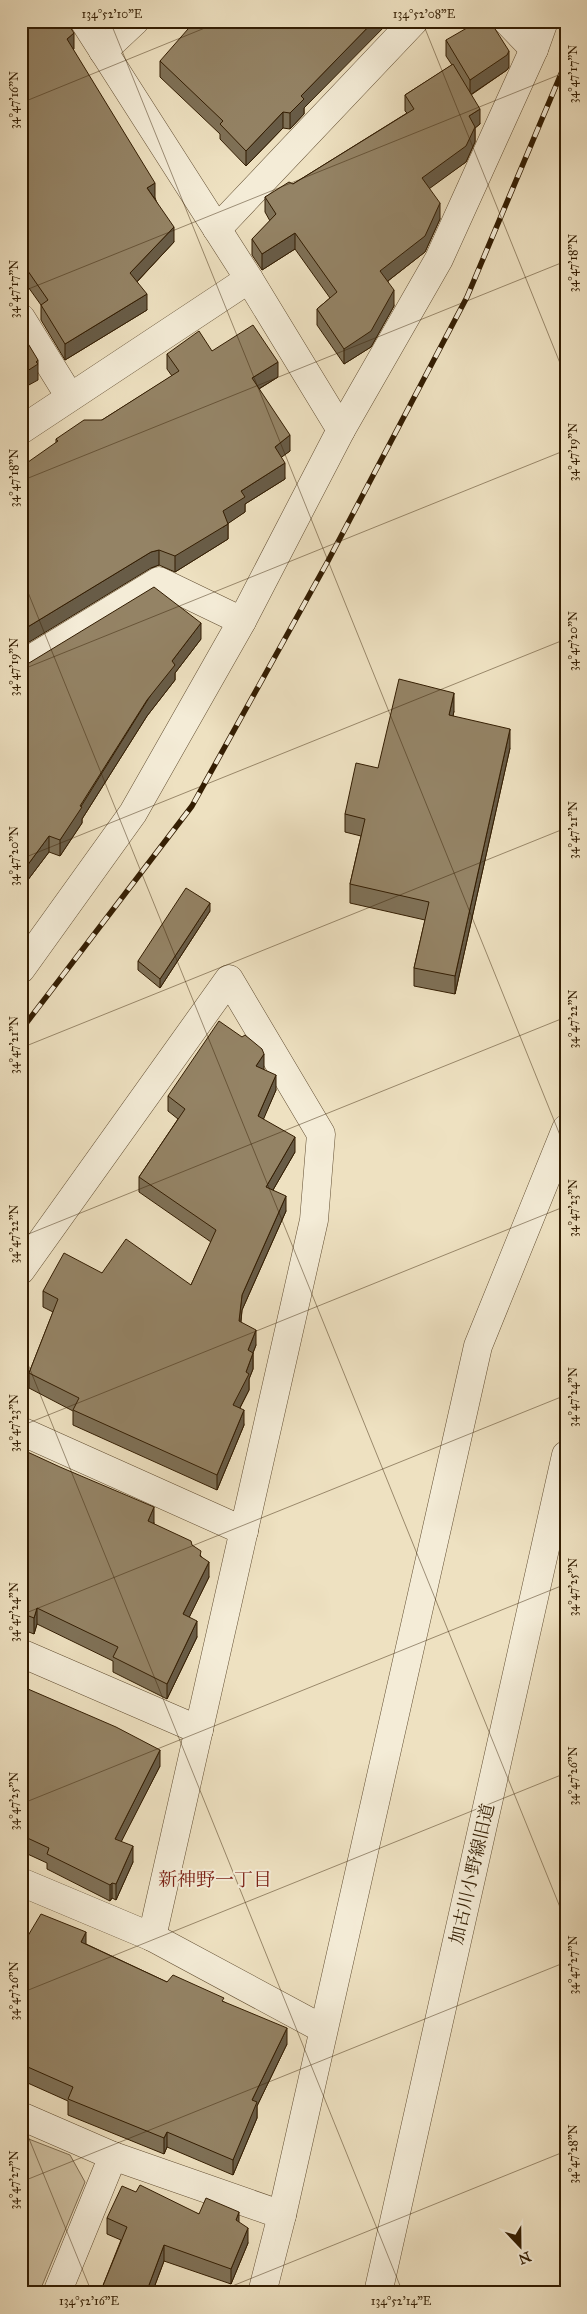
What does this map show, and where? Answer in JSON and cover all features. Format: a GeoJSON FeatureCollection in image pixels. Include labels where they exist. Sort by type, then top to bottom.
{"type":"FeatureCollection","features":[{"type":"Feature","properties":{"kind":"street"},"geometry":{"type":"LineString","coordinates":[[84,21],[249,279],[341,430]]}},
{"type":"Feature","properties":{"kind":"street"},"geometry":{"type":"LineString","coordinates":[[103,51],[135,21]]}},
{"type":"Feature","properties":{"kind":"street"},"geometry":{"type":"LineString","coordinates":[[217,229],[414,21]]}},
{"type":"Feature","properties":{"kind":"street"},"geometry":{"type":"LineString","coordinates":[[507,21],[534,49]]}},
{"type":"Feature","properties":{"kind":"street"},"geometry":{"type":"LineString","coordinates":[[21,969],[133,813],[242,621],[341,430],[440,259],[534,49],[544,21]]}},
{"type":"Feature","properties":{"kind":"street"},"geometry":{"type":"LineString","coordinates":[[21,430],[249,279]]}},
{"type":"Feature","properties":{"kind":"street"},"geometry":{"type":"LineString","coordinates":[[21,318],[70,397]]}},
{"type":"Feature","properties":{"kind":"street"},"geometry":{"type":"LineString","coordinates":[[21,665],[159,581],[242,621]]}},
{"type":"Feature","properties":{"kind":"street"},"geometry":{"type":"LineString","coordinates":[[21,1270],[228,979],[322,1134],[314,1220],[152,1937]]}},
{"type":"Feature","properties":{"kind":"street"},"geometry":{"type":"LineString","coordinates":[[262,2293],[282,2214],[478,1346],[566,1129]]}},
{"type":"Feature","properties":{"kind":"street"},"geometry":{"type":"LineString","coordinates":[[21,1431],[244,1531]]}},
{"type":"Feature","properties":{"kind":"street","name":"加古川小野線旧道"},"geometry":{"type":"LineString","coordinates":[[378,2293],[566,1455]]}},
{"type":"Feature","properties":{"kind":"street"},"geometry":{"type":"LineString","coordinates":[[21,1653],[199,1730]]}},
{"type":"Feature","properties":{"kind":"street"},"geometry":{"type":"LineString","coordinates":[[21,1882],[152,1937],[323,2029]]}},
{"type":"Feature","properties":{"kind":"street"},"geometry":{"type":"LineString","coordinates":[[21,2116],[113,2156],[282,2214]]}},
{"type":"Feature","properties":{"kind":"street"},"geometry":{"type":"LineString","coordinates":[[56,2293],[113,2156]]}},
{"type":"Feature","properties":{"kind":"shaded area"},"geometry":{"type":"Polygon","coordinates":[[[21,2136],[70,2155],[85,2182],[39,2293],[21,2293],[21,2136]]]}},
{"type":"Feature","properties":{"kind":"building"},"geometry":{"type":"Polygon","coordinates":[[[21,21],[66,21],[74,33],[67,39],[155,183],[147,188],[174,227],[130,273],[147,294],[65,344],[41,305],[48,300],[21,261],[21,21]]]}},
{"type":"Feature","properties":{"kind":"building"},"geometry":{"type":"Polygon","coordinates":[[[195,21],[374,21],[301,96],[304,99],[290,113],[283,112],[246,151],[220,124],[223,121],[160,61],[195,21]]]}},
{"type":"Feature","properties":{"kind":"building"},"geometry":{"type":"Polygon","coordinates":[[[479,21],[490,21],[509,51],[507,55],[470,80],[446,40],[479,21]]]}},
{"type":"Feature","properties":{"kind":"building"},"geometry":{"type":"Polygon","coordinates":[[[453,64],[480,109],[469,116],[475,127],[466,146],[422,178],[440,203],[425,236],[380,271],[394,290],[371,331],[344,349],[317,309],[337,292],[295,233],[262,254],[252,239],[276,214],[265,197],[289,182],[293,184],[414,109],[405,95],[453,64]]]}},
{"type":"Feature","properties":{"kind":"building"},"geometry":{"type":"Polygon","coordinates":[[[253,325],[278,362],[252,378],[290,435],[275,447],[285,463],[241,491],[245,497],[223,511],[228,524],[175,556],[159,550],[151,552],[21,631],[21,467],[58,441],[56,439],[84,420],[102,420],[179,371],[167,354],[199,331],[212,351],[253,325]]]}},
{"type":"Feature","properties":{"kind":"building"},"geometry":{"type":"Polygon","coordinates":[[[21,332],[38,360],[36,362],[38,364],[24,373],[27,384],[21,388],[21,332]]]}},
{"type":"Feature","properties":{"kind":"building"},"geometry":{"type":"Polygon","coordinates":[[[154,587],[201,623],[172,661],[175,665],[147,700],[60,840],[49,836],[21,874],[21,665],[29,663],[154,587]]]}},
{"type":"Feature","properties":{"kind":"building"},"geometry":{"type":"Polygon","coordinates":[[[399,679],[454,693],[449,715],[510,729],[455,976],[414,968],[429,902],[350,884],[365,819],[345,814],[356,763],[378,768],[399,679]]]}},
{"type":"Feature","properties":{"kind":"building"},"geometry":{"type":"Polygon","coordinates":[[[186,888],[210,903],[160,979],[138,961],[186,888]]]}},
{"type":"Feature","properties":{"kind":"building"},"geometry":{"type":"Polygon","coordinates":[[[219,1021],[242,1037],[245,1035],[262,1049],[264,1054],[256,1066],[276,1075],[258,1116],[295,1137],[266,1187],[286,1196],[242,1295],[239,1321],[256,1330],[248,1350],[253,1353],[246,1372],[249,1374],[233,1405],[244,1410],[217,1475],[73,1410],[79,1398],[29,1373],[58,1299],[43,1291],[64,1253],[102,1273],[126,1239],[191,1285],[216,1230],[139,1177],[185,1109],[168,1096],[219,1021]]]}},
{"type":"Feature","properties":{"kind":"building"},"geometry":{"type":"Polygon","coordinates":[[[21,1449],[154,1507],[148,1521],[191,1541],[192,1545],[201,1551],[200,1556],[209,1562],[183,1614],[197,1621],[167,1684],[113,1657],[118,1647],[37,1608],[34,1618],[21,1613],[21,1449]]]}},
{"type":"Feature","properties":{"kind":"building"},"geometry":{"type":"Polygon","coordinates":[[[21,1686],[116,1727],[160,1750],[115,1839],[133,1846],[116,1884],[112,1883],[110,1885],[47,1854],[49,1848],[21,1835],[21,1686]]]}},
{"type":"Feature","properties":{"kind":"building"},"geometry":{"type":"Polygon","coordinates":[[[41,1914],[86,1932],[81,1942],[167,1982],[173,1975],[224,1998],[222,2001],[287,2028],[252,2100],[257,2102],[233,2160],[167,2132],[164,2138],[68,2099],[73,2087],[21,2064],[21,1943],[23,1944],[41,1914]]]}},
{"type":"Feature","properties":{"kind":"building"},"geometry":{"type":"Polygon","coordinates":[[[140,2185],[199,2214],[206,2198],[239,2212],[236,2220],[248,2228],[231,2269],[164,2245],[146,2293],[100,2293],[127,2227],[107,2218],[122,2186],[136,2192],[140,2185]]]}},
{"type":"Feature","properties":{"kind":"railway"},"geometry":{"type":"LineString","coordinates":[[21,1030],[192,806],[328,561],[467,297],[566,62]]}},
{"type":"Feature","properties":{"kind":"district","name":"新神野一丁目"},"geometry":{"type":"Point","coordinates":[215,1879]}}]}
